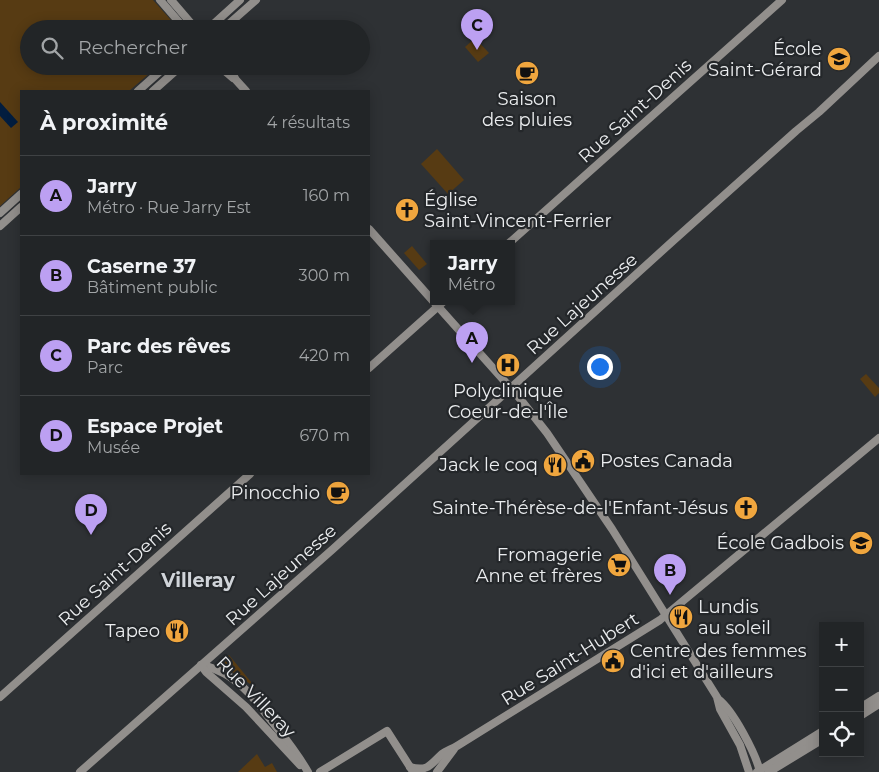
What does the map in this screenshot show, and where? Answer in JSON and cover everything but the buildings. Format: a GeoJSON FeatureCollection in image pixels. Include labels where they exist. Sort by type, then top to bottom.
{"type":"FeatureCollection","features":[{"type":"Feature","properties":{"kind":"main road"},"geometry":{"type":"LineString","coordinates":[[160,0],[178,20]]}},
{"type":"Feature","properties":{"kind":"main road"},"geometry":{"type":"LineString","coordinates":[[171,0],[188,20]]}},
{"type":"Feature","properties":{"kind":"main road"},"geometry":{"type":"LineString","coordinates":[[218,20],[240,0]]}},
{"type":"Feature","properties":{"kind":"main road"},"geometry":{"type":"LineString","coordinates":[[233,20],[256,0]]}},
{"type":"Feature","properties":{"kind":"main road","name":"Rue Saint-Denis"},"geometry":{"type":"LineString","coordinates":[[512,240],[782,0]]}},
{"type":"Feature","properties":{"kind":"main road","name":"Rue Lajeunesse"},"geometry":{"type":"LineString","coordinates":[[80,772],[819,112],[879,56]]}},
{"type":"Feature","properties":{"kind":"main road"},"geometry":{"type":"LineString","coordinates":[[139,90],[156,75]]}},
{"type":"Feature","properties":{"kind":"main road"},"geometry":{"type":"LineString","coordinates":[[154,90],[171,75]]}},
{"type":"Feature","properties":{"kind":"main road"},"geometry":{"type":"LineString","coordinates":[[230,75],[245,90]]}},
{"type":"Feature","properties":{"kind":"main road"},"geometry":{"type":"LineString","coordinates":[[233,75],[236,80]]}},
{"type":"Feature","properties":{"kind":"main road"},"geometry":{"type":"LineString","coordinates":[[0,213],[20,195]]}},
{"type":"Feature","properties":{"kind":"main road"},"geometry":{"type":"LineString","coordinates":[[0,226],[20,209]]}},
{"type":"Feature","properties":{"kind":"main road"},"geometry":{"type":"LineString","coordinates":[[370,230],[430,295]]}},
{"type":"Feature","properties":{"kind":"main road"},"geometry":{"type":"LineString","coordinates":[[370,367],[435,305]]}},
{"type":"Feature","properties":{"kind":"main road"},"geometry":{"type":"LineString","coordinates":[[439,305],[530,410],[547,433],[612,530],[718,699],[725,705],[747,740],[759,771],[819,734]]}},
{"type":"Feature","properties":{"kind":"main road","name":"Rue Saint-Hubert"},"geometry":{"type":"LineString","coordinates":[[411,769],[426,769],[445,752],[666,615],[879,438]]}},
{"type":"Feature","properties":{"kind":"main road","name":"Rue Saint-Denis"},"geometry":{"type":"LineString","coordinates":[[0,697],[249,475]]}},
{"type":"Feature","properties":{"kind":"main road","name":"Rue Villeray"},"geometry":{"type":"LineString","coordinates":[[201,665],[206,672],[246,707],[307,772]]}},
{"type":"Feature","properties":{"kind":"main road","name":"Rue Villeray"},"geometry":{"type":"LineString","coordinates":[[201,665],[224,673],[257,702],[288,741],[307,772]]}},
{"type":"Feature","properties":{"kind":"main road"},"geometry":{"type":"LineString","coordinates":[[864,705],[879,696]]}},
{"type":"Feature","properties":{"kind":"main road"},"geometry":{"type":"LineString","coordinates":[[718,699],[720,708],[738,740],[749,772]]}},
{"type":"Feature","properties":{"kind":"main road"},"geometry":{"type":"LineString","coordinates":[[864,713],[879,704]]}},
{"type":"Feature","properties":{"kind":"main road"},"geometry":{"type":"LineString","coordinates":[[320,772],[387,731],[411,769]]}},
{"type":"Feature","properties":{"kind":"main road"},"geometry":{"type":"LineString","coordinates":[[769,772],[819,741]]}},
{"type":"Feature","properties":{"kind":"main road","name":"Rue Saint-Hubert"},"geometry":{"type":"LineString","coordinates":[[437,772],[457,746]]}},
{"type":"Feature","properties":{"kind":"shaded area"},"geometry":{"type":"Polygon","coordinates":[[[0,0],[153,0],[171,20],[20,20],[20,75],[148,75],[130,90],[20,90],[20,188],[0,206],[0,0]]]}},
{"type":"Feature","properties":{"kind":"shaded area"},"geometry":{"type":"Polygon","coordinates":[[[475,38],[489,53],[478,62],[465,47],[475,38]]]}},
{"type":"Feature","properties":{"kind":"shaded area"},"geometry":{"type":"Polygon","coordinates":[[[437,149],[464,180],[448,194],[421,164],[437,149]]]}},
{"type":"Feature","properties":{"kind":"shaded area"},"geometry":{"type":"Polygon","coordinates":[[[412,246],[427,264],[419,270],[404,253],[412,246]]]}},
{"type":"Feature","properties":{"kind":"shaded area"},"geometry":{"type":"Polygon","coordinates":[[[866,374],[879,388],[879,393],[875,397],[860,379],[866,374]]]}},
{"type":"Feature","properties":{"kind":"shaded area"},"geometry":{"type":"Polygon","coordinates":[[[229,655],[256,688],[234,673],[216,665],[229,655]]]}},
{"type":"Feature","properties":{"kind":"shaded area"},"geometry":{"type":"Polygon","coordinates":[[[257,754],[265,767],[272,763],[277,772],[238,772],[257,754]]]}},
{"type":"Feature","properties":{"kind":"water"},"geometry":{"type":"Polygon","coordinates":[[[0,102],[18,122],[11,128],[0,116],[0,102]]]}},
{"type":"Feature","properties":{"kind":"place","name":"Parc des rêves"},"geometry":{"type":"Point","coordinates":[477,50]}},
{"type":"Feature","properties":{"kind":"place","name":"École Saint-Gérard"},"geometry":{"type":"Point","coordinates":[839,59]}},
{"type":"Feature","properties":{"kind":"place","name":"Saison des pluies"},"geometry":{"type":"Point","coordinates":[527,73]}},
{"type":"Feature","properties":{"kind":"place","name":"Église Saint-Vincent-Ferrier"},"geometry":{"type":"Point","coordinates":[407,210]}},
{"type":"Feature","properties":{"kind":"place","name":"Jarry"},"geometry":{"type":"Point","coordinates":[472,363]}},
{"type":"Feature","properties":{"kind":"place","name":"Polyclinique Coeur-de-l'Île"},"geometry":{"type":"Point","coordinates":[508,365]}},
{"type":"Feature","properties":{"kind":"place","name":"Postes Canada"},"geometry":{"type":"Point","coordinates":[583,461]}},
{"type":"Feature","properties":{"kind":"place","name":"Jack le coq"},"geometry":{"type":"Point","coordinates":[555,465]}},
{"type":"Feature","properties":{"kind":"place","name":"Pinocchio"},"geometry":{"type":"Point","coordinates":[338,493]}},
{"type":"Feature","properties":{"kind":"place","name":"Sainte-Thérèse-de-l'Enfant-Jésus"},"geometry":{"type":"Point","coordinates":[746,508]}},
{"type":"Feature","properties":{"kind":"place","name":"Espace Projet"},"geometry":{"type":"Point","coordinates":[91,535]}},
{"type":"Feature","properties":{"kind":"place","name":"École Gadbois"},"geometry":{"type":"Point","coordinates":[861,543]}},
{"type":"Feature","properties":{"kind":"place","name":"Fromagerie Anne et frères"},"geometry":{"type":"Point","coordinates":[619,565]}},
{"type":"Feature","properties":{"kind":"place","name":"Caserne 37"},"geometry":{"type":"Point","coordinates":[670,595]}},
{"type":"Feature","properties":{"kind":"place","name":"Lundis au soleil"},"geometry":{"type":"Point","coordinates":[681,617]}},
{"type":"Feature","properties":{"kind":"place","name":"Tapeo"},"geometry":{"type":"Point","coordinates":[177,631]}},
{"type":"Feature","properties":{"kind":"place","name":"Centre des femmes d'ici et d'ailleurs"},"geometry":{"type":"Point","coordinates":[613,661]}},
{"type":"Feature","properties":{"kind":"district","name":"Villeray"},"geometry":{"type":"Point","coordinates":[198,580]}}]}
